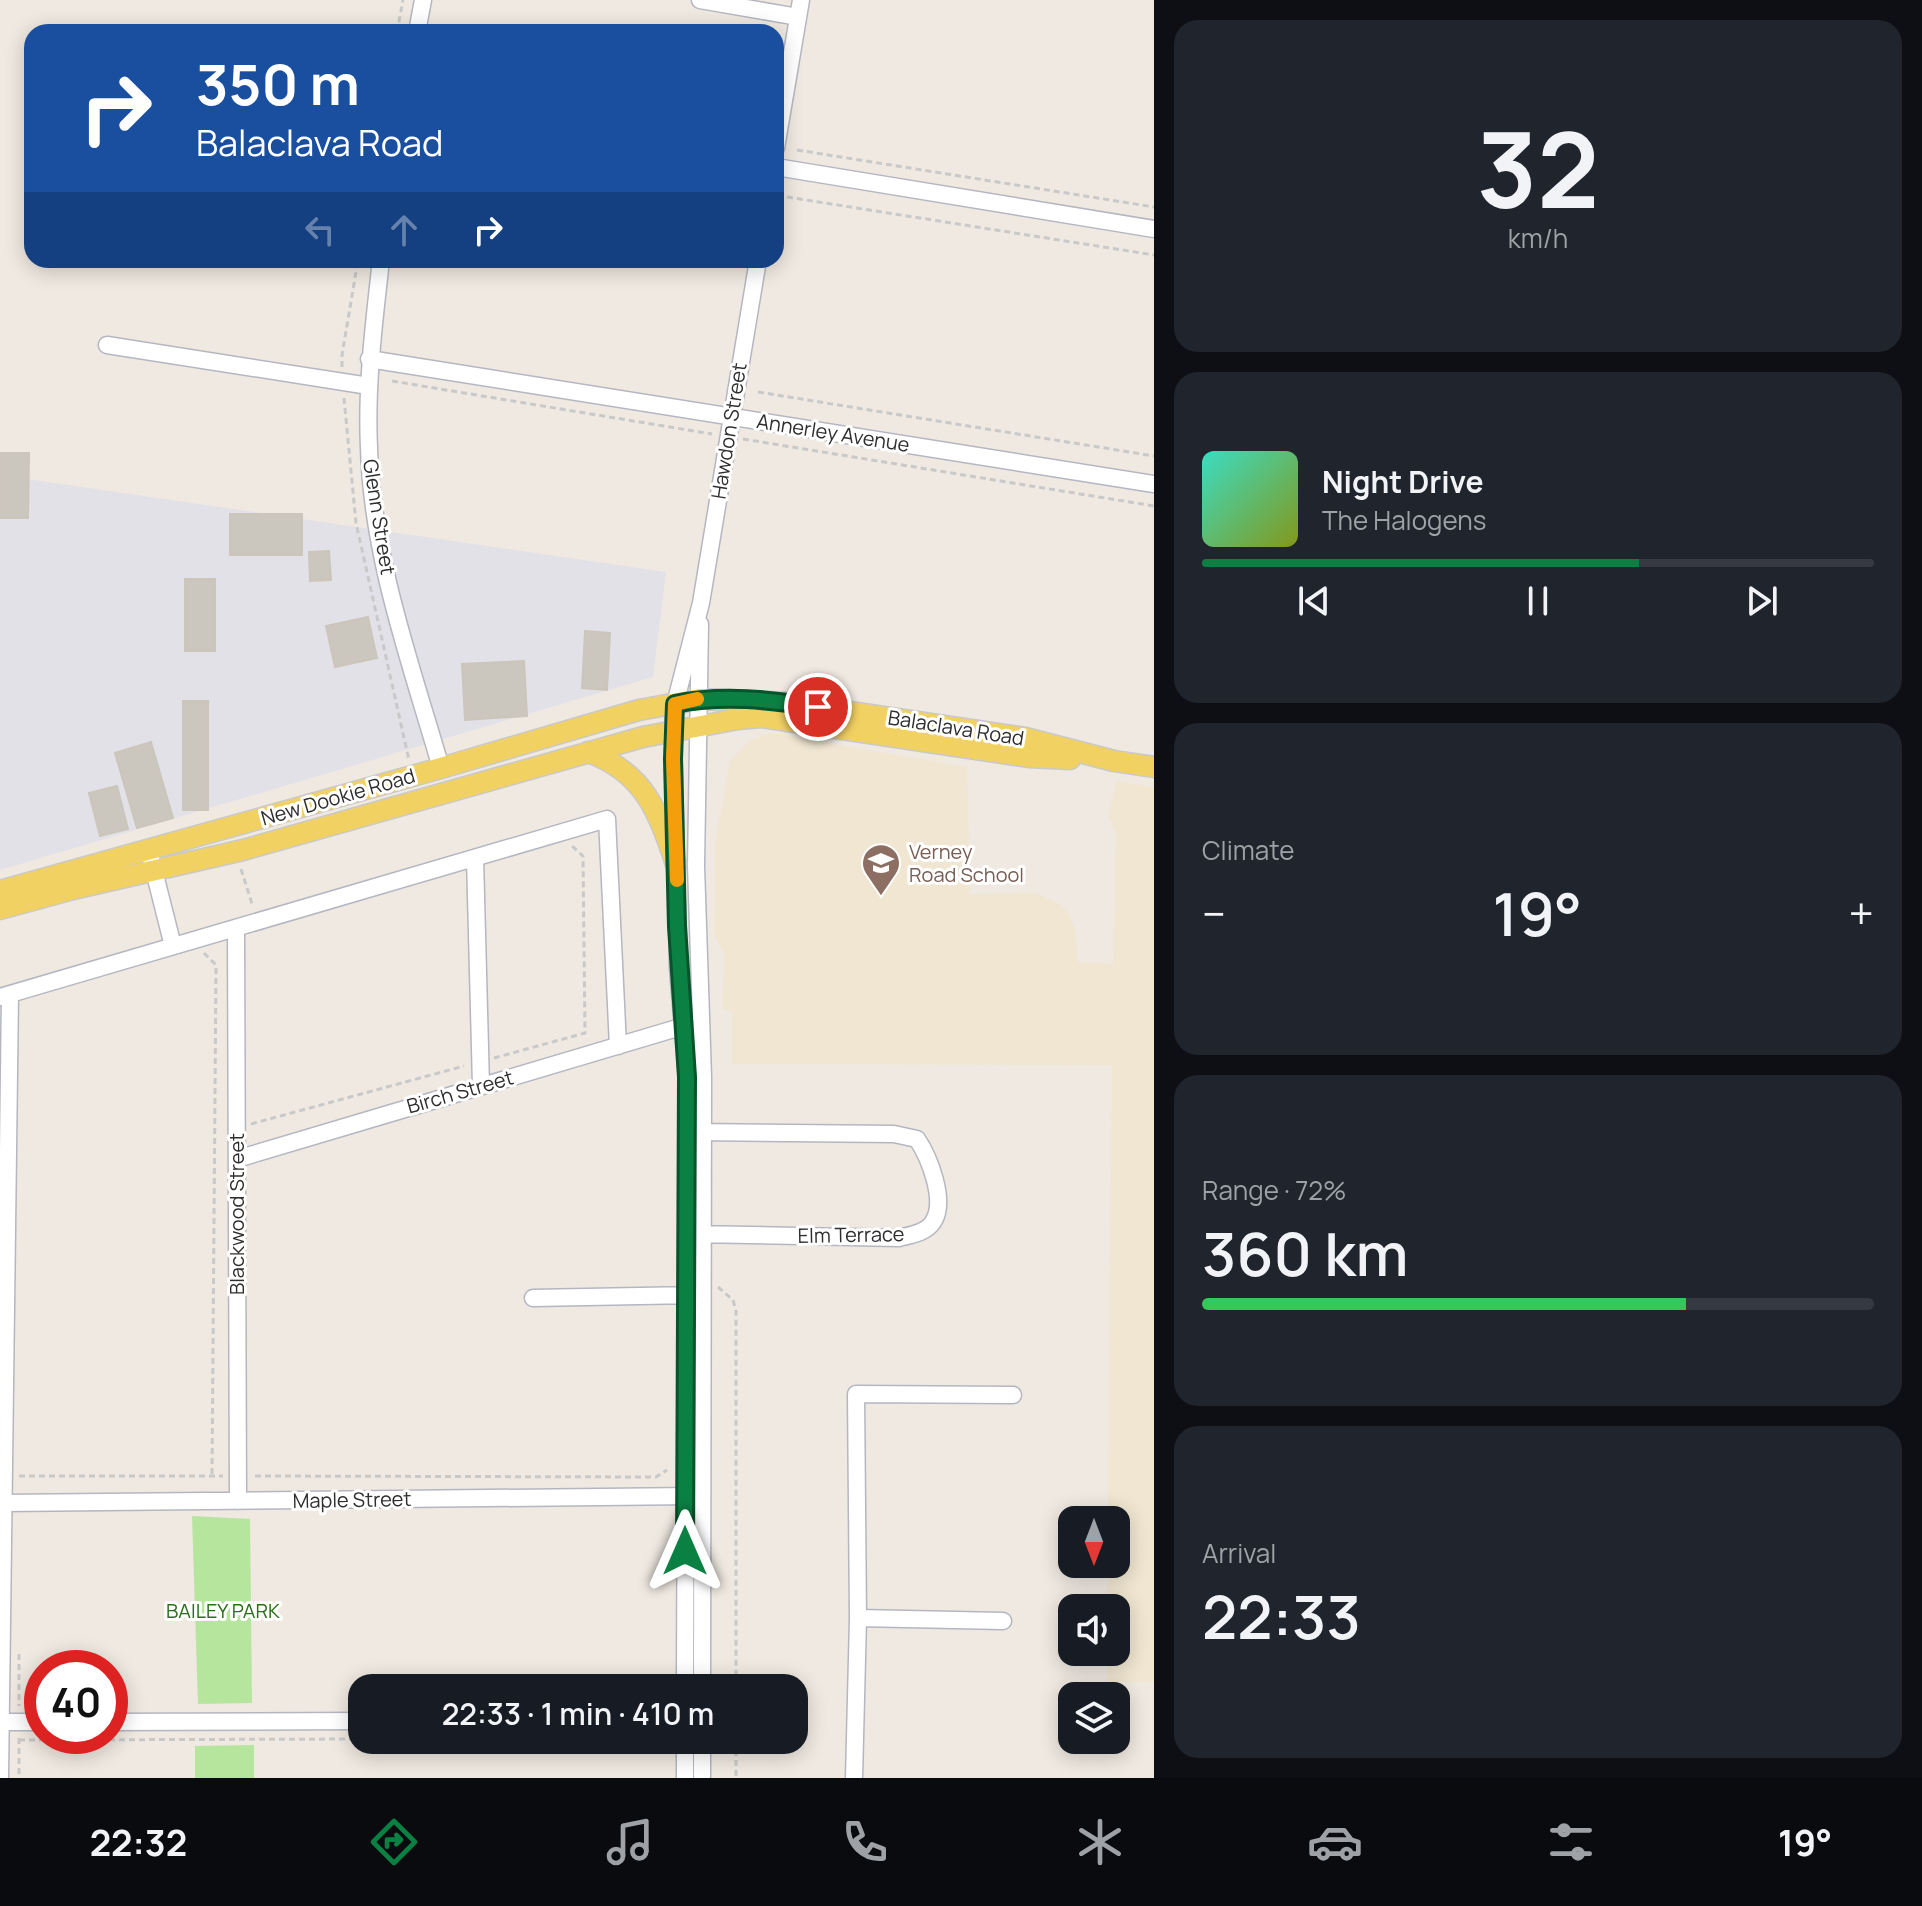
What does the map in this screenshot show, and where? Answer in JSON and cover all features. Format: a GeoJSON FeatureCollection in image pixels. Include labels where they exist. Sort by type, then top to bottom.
{"type":"FeatureCollection","features":[{"type":"Feature","properties":{"kind":"main road","name":"Balaclava Road"},"geometry":{"type":"LineString","coordinates":[[675,704],[700,699],[757,700],[836,710],[1025,738],[1114,761]]}},
{"type":"Feature","properties":{"kind":"main road","name":"New Dookie Road"},"geometry":{"type":"LineString","coordinates":[[0,891],[639,710],[675,704]]}},
{"type":"Feature","properties":{"kind":"main road","name":"Balaclava Road"},"geometry":{"type":"LineString","coordinates":[[673,732],[761,717],[1029,757],[1114,761],[1154,767]]}},
{"type":"Feature","properties":{"kind":"main road","name":"New Dookie Road"},"geometry":{"type":"LineString","coordinates":[[0,909],[73,889],[155,872],[356,819],[643,737],[673,732]]}},
{"type":"Feature","properties":{"kind":"main road"},"geometry":{"type":"LineString","coordinates":[[588,752],[616,764],[638,781],[659,820],[676,864]]}},
{"type":"Feature","properties":{"kind":"street"},"geometry":{"type":"LineString","coordinates":[[418,24],[423,0]]}},
{"type":"Feature","properties":{"kind":"street"},"geometry":{"type":"LineString","coordinates":[[700,0],[800,8],[784,101]]}},
{"type":"Feature","properties":{"kind":"street"},"geometry":{"type":"LineString","coordinates":[[784,168],[1154,229]]}},
{"type":"Feature","properties":{"kind":"street","name":"Glenn Street"},"geometry":{"type":"LineString","coordinates":[[380,268],[369,359],[369,450],[376,518],[391,594],[441,768]]}},
{"type":"Feature","properties":{"kind":"street","name":"Hawdon Street"},"geometry":{"type":"LineString","coordinates":[[694,1132],[678,968],[675,704],[701,603],[757,268]]}},
{"type":"Feature","properties":{"kind":"street"},"geometry":{"type":"LineString","coordinates":[[107,345],[369,386]]}},
{"type":"Feature","properties":{"kind":"street","name":"Annerley Avenue"},"geometry":{"type":"LineString","coordinates":[[369,359],[1154,484]]}},
{"type":"Feature","properties":{"kind":"street","name":"Hawdon Street"},"geometry":{"type":"LineString","coordinates":[[694,1132],[701,603]]}},
{"type":"Feature","properties":{"kind":"street"},"geometry":{"type":"LineString","coordinates":[[0,1778],[5,996],[607,819],[618,1046]]}},
{"type":"Feature","properties":{"kind":"street"},"geometry":{"type":"LineString","coordinates":[[149,850],[173,946]]}},
{"type":"Feature","properties":{"kind":"street"},"geometry":{"type":"LineString","coordinates":[[475,858],[481,1086]]}},
{"type":"Feature","properties":{"kind":"street","name":"Blackwood Street"},"geometry":{"type":"LineString","coordinates":[[236,928],[238,1501]]}},
{"type":"Feature","properties":{"kind":"street","name":"Birch Street"},"geometry":{"type":"LineString","coordinates":[[237,1159],[684,1026]]}},
{"type":"Feature","properties":{"kind":"street"},"geometry":{"type":"LineString","coordinates":[[686,1674],[693,1496],[694,1132]]}},
{"type":"Feature","properties":{"kind":"street","name":"Elm Terrace"},"geometry":{"type":"LineString","coordinates":[[694,1132],[894,1134],[917,1139],[928,1156],[938,1207],[933,1222],[921,1232],[899,1238],[694,1234]]}},
{"type":"Feature","properties":{"kind":"street"},"geometry":{"type":"LineString","coordinates":[[694,1234],[702,1273],[694,1295]]}},
{"type":"Feature","properties":{"kind":"street"},"geometry":{"type":"LineString","coordinates":[[533,1298],[694,1295]]}},
{"type":"Feature","properties":{"kind":"street"},"geometry":{"type":"LineString","coordinates":[[854,1778],[858,1618],[856,1394],[1013,1395]]}},
{"type":"Feature","properties":{"kind":"street"},"geometry":{"type":"LineString","coordinates":[[693,1496],[701,1674]]}},
{"type":"Feature","properties":{"kind":"street","name":"Maple Street"},"geometry":{"type":"LineString","coordinates":[[4,1503],[693,1496]]}},
{"type":"Feature","properties":{"kind":"street"},"geometry":{"type":"LineString","coordinates":[[858,1618],[1003,1621]]}},
{"type":"Feature","properties":{"kind":"street"},"geometry":{"type":"LineString","coordinates":[[128,1722],[348,1721]]}},
{"type":"Feature","properties":{"kind":"street"},"geometry":{"type":"LineString","coordinates":[[1,1722],[24,1722]]}},
{"type":"Feature","properties":{"kind":"street"},"geometry":{"type":"LineString","coordinates":[[685,1754],[685,1778]]}},
{"type":"Feature","properties":{"kind":"street"},"geometry":{"type":"LineString","coordinates":[[702,1754],[702,1778]]}},
{"type":"Feature","properties":{"kind":"path"},"geometry":{"type":"LineString","coordinates":[[398,24],[403,0]]}},
{"type":"Feature","properties":{"kind":"path"},"geometry":{"type":"LineString","coordinates":[[797,150],[1154,207]]}},
{"type":"Feature","properties":{"kind":"path"},"geometry":{"type":"LineString","coordinates":[[787,197],[1154,255]]}},
{"type":"Feature","properties":{"kind":"path"},"geometry":{"type":"LineString","coordinates":[[392,381],[1154,506]]}},
{"type":"Feature","properties":{"kind":"path"},"geometry":{"type":"LineString","coordinates":[[758,392],[1154,456]]}},
{"type":"Feature","properties":{"kind":"path"},"geometry":{"type":"LineString","coordinates":[[241,869],[258,921]]}},
{"type":"Feature","properties":{"kind":"path"},"geometry":{"type":"LineString","coordinates":[[200,949],[216,965],[212,1476]]}},
{"type":"Feature","properties":{"kind":"path"},"geometry":{"type":"LineString","coordinates":[[702,1273],[733,1300],[736,1311],[736,1674]]}},
{"type":"Feature","properties":{"kind":"path"},"geometry":{"type":"LineString","coordinates":[[19,1476],[656,1477],[667,1470]]}},
{"type":"Feature","properties":{"kind":"path"},"geometry":{"type":"LineString","coordinates":[[19,1740],[348,1739]]}},
{"type":"Feature","properties":{"kind":"path"},"geometry":{"type":"LineString","coordinates":[[736,1754],[736,1778]]}},
{"type":"Feature","properties":{"kind":"shaded area"},"geometry":{"type":"Polygon","coordinates":[[[0,475],[666,572],[653,677],[0,870],[0,475]]]}},
{"type":"Feature","properties":{"kind":"shaded area","name":"Verney Road School"},"geometry":{"type":"Polygon","coordinates":[[[771,733],[967,767],[970,894],[1035,893],[1060,904],[1067,911],[1075,930],[1078,962],[1113,964],[1116,835],[1109,816],[1116,781],[1154,787],[1154,1682],[1107,1682],[1107,1666],[1130,1666],[1130,1594],[1107,1594],[1108,1578],[1130,1578],[1130,1506],[1108,1506],[1112,1065],[732,1064],[732,1011],[723,1009],[724,955],[714,934],[715,845],[730,761],[751,740],[771,733]]]}},
{"type":"Feature","properties":{"kind":"green space","name":"BAILEY PARK"},"geometry":{"type":"Polygon","coordinates":[[[192,1516],[250,1519],[252,1703],[198,1704],[192,1516]]]}},
{"type":"Feature","properties":{"kind":"green space"},"geometry":{"type":"Polygon","coordinates":[[[254,1745],[254,1778],[195,1778],[195,1746],[254,1745]]]}},
{"type":"Feature","properties":{"kind":"building"},"geometry":{"type":"Polygon","coordinates":[[[0,453],[29,453],[28,518],[0,518],[0,453]]]}},
{"type":"Feature","properties":{"kind":"building"},"geometry":{"type":"Polygon","coordinates":[[[230,514],[302,514],[302,555],[230,555],[230,514]]]}},
{"type":"Feature","properties":{"kind":"building"},"geometry":{"type":"Polygon","coordinates":[[[329,551],[331,580],[310,581],[309,552],[329,551]]]}},
{"type":"Feature","properties":{"kind":"building"},"geometry":{"type":"Polygon","coordinates":[[[185,579],[215,579],[215,651],[185,651],[185,579]]]}},
{"type":"Feature","properties":{"kind":"building"},"geometry":{"type":"Polygon","coordinates":[[[368,617],[377,658],[335,667],[326,626],[368,617]]]}},
{"type":"Feature","properties":{"kind":"building"},"geometry":{"type":"Polygon","coordinates":[[[585,631],[610,633],[607,690],[582,688],[585,631]]]}},
{"type":"Feature","properties":{"kind":"building"},"geometry":{"type":"Polygon","coordinates":[[[524,661],[527,716],[465,720],[462,664],[524,661]]]}},
{"type":"Feature","properties":{"kind":"building"},"geometry":{"type":"Polygon","coordinates":[[[183,701],[208,701],[208,810],[183,810],[183,701]]]}},
{"type":"Feature","properties":{"kind":"building"},"geometry":{"type":"Polygon","coordinates":[[[151,742],[173,818],[137,828],[115,753],[151,742]]]}},
{"type":"Feature","properties":{"kind":"building"},"geometry":{"type":"Polygon","coordinates":[[[117,786],[128,829],[100,836],[89,793],[117,786]]]}},
{"type":"Feature","properties":{"kind":"slow traffic"},"geometry":{"type":"LineString","coordinates":[[677,880],[673,798],[675,704],[697,699]]}},
{"type":"Feature","properties":{"kind":"place","name":"Verney Road School"},"geometry":{"type":"Point","coordinates":[881,897]}},
{"type":"Feature","properties":{"kind":"route"},"geometry":{"type":"LineString","coordinates":[[685,1551],[687,1077],[678,968],[673,798],[675,704],[700,699],[757,700],[818,707]]}}]}
